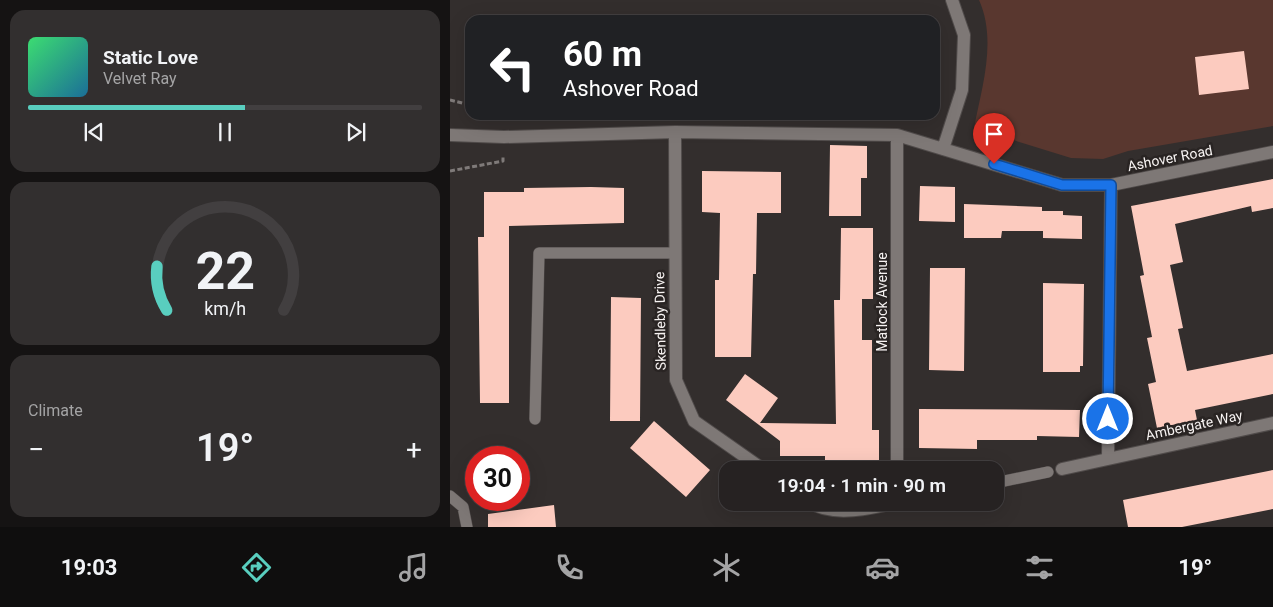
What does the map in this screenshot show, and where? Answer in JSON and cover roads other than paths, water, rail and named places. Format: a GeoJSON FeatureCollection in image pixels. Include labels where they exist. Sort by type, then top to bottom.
{"type":"FeatureCollection","features":[{"type":"Feature","properties":{"kind":"street"},"geometry":{"type":"LineString","coordinates":[[943,149],[962,90],[964,35],[952,0]]}},
{"type":"Feature","properties":{"kind":"street","name":"Ashover Road"},"geometry":{"type":"LineString","coordinates":[[450,136],[504,137],[675,132],[897,134],[1062,185],[1111,185],[1273,152]]}},
{"type":"Feature","properties":{"kind":"street","name":"Skendleby Drive"},"geometry":{"type":"LineString","coordinates":[[675,132],[676,380],[694,420],[751,461]]}},
{"type":"Feature","properties":{"kind":"street","name":"Matlock Avenue"},"geometry":{"type":"LineString","coordinates":[[897,134],[898,461]]}},
{"type":"Feature","properties":{"kind":"street"},"geometry":{"type":"LineString","coordinates":[[1108,458],[1111,185]]}},
{"type":"Feature","properties":{"kind":"street","name":"Ambergate Way"},"geometry":{"type":"LineString","coordinates":[[1062,469],[1273,424]]}},
{"type":"Feature","properties":{"kind":"lane"},"geometry":{"type":"LineString","coordinates":[[535,419],[539,253],[674,253]]}},
{"type":"Feature","properties":{"kind":"lane"},"geometry":{"type":"LineString","coordinates":[[1004,481],[1048,472]]}},
{"type":"Feature","properties":{"kind":"lane"},"geometry":{"type":"LineString","coordinates":[[450,496],[463,507],[467,527]]}}]}
